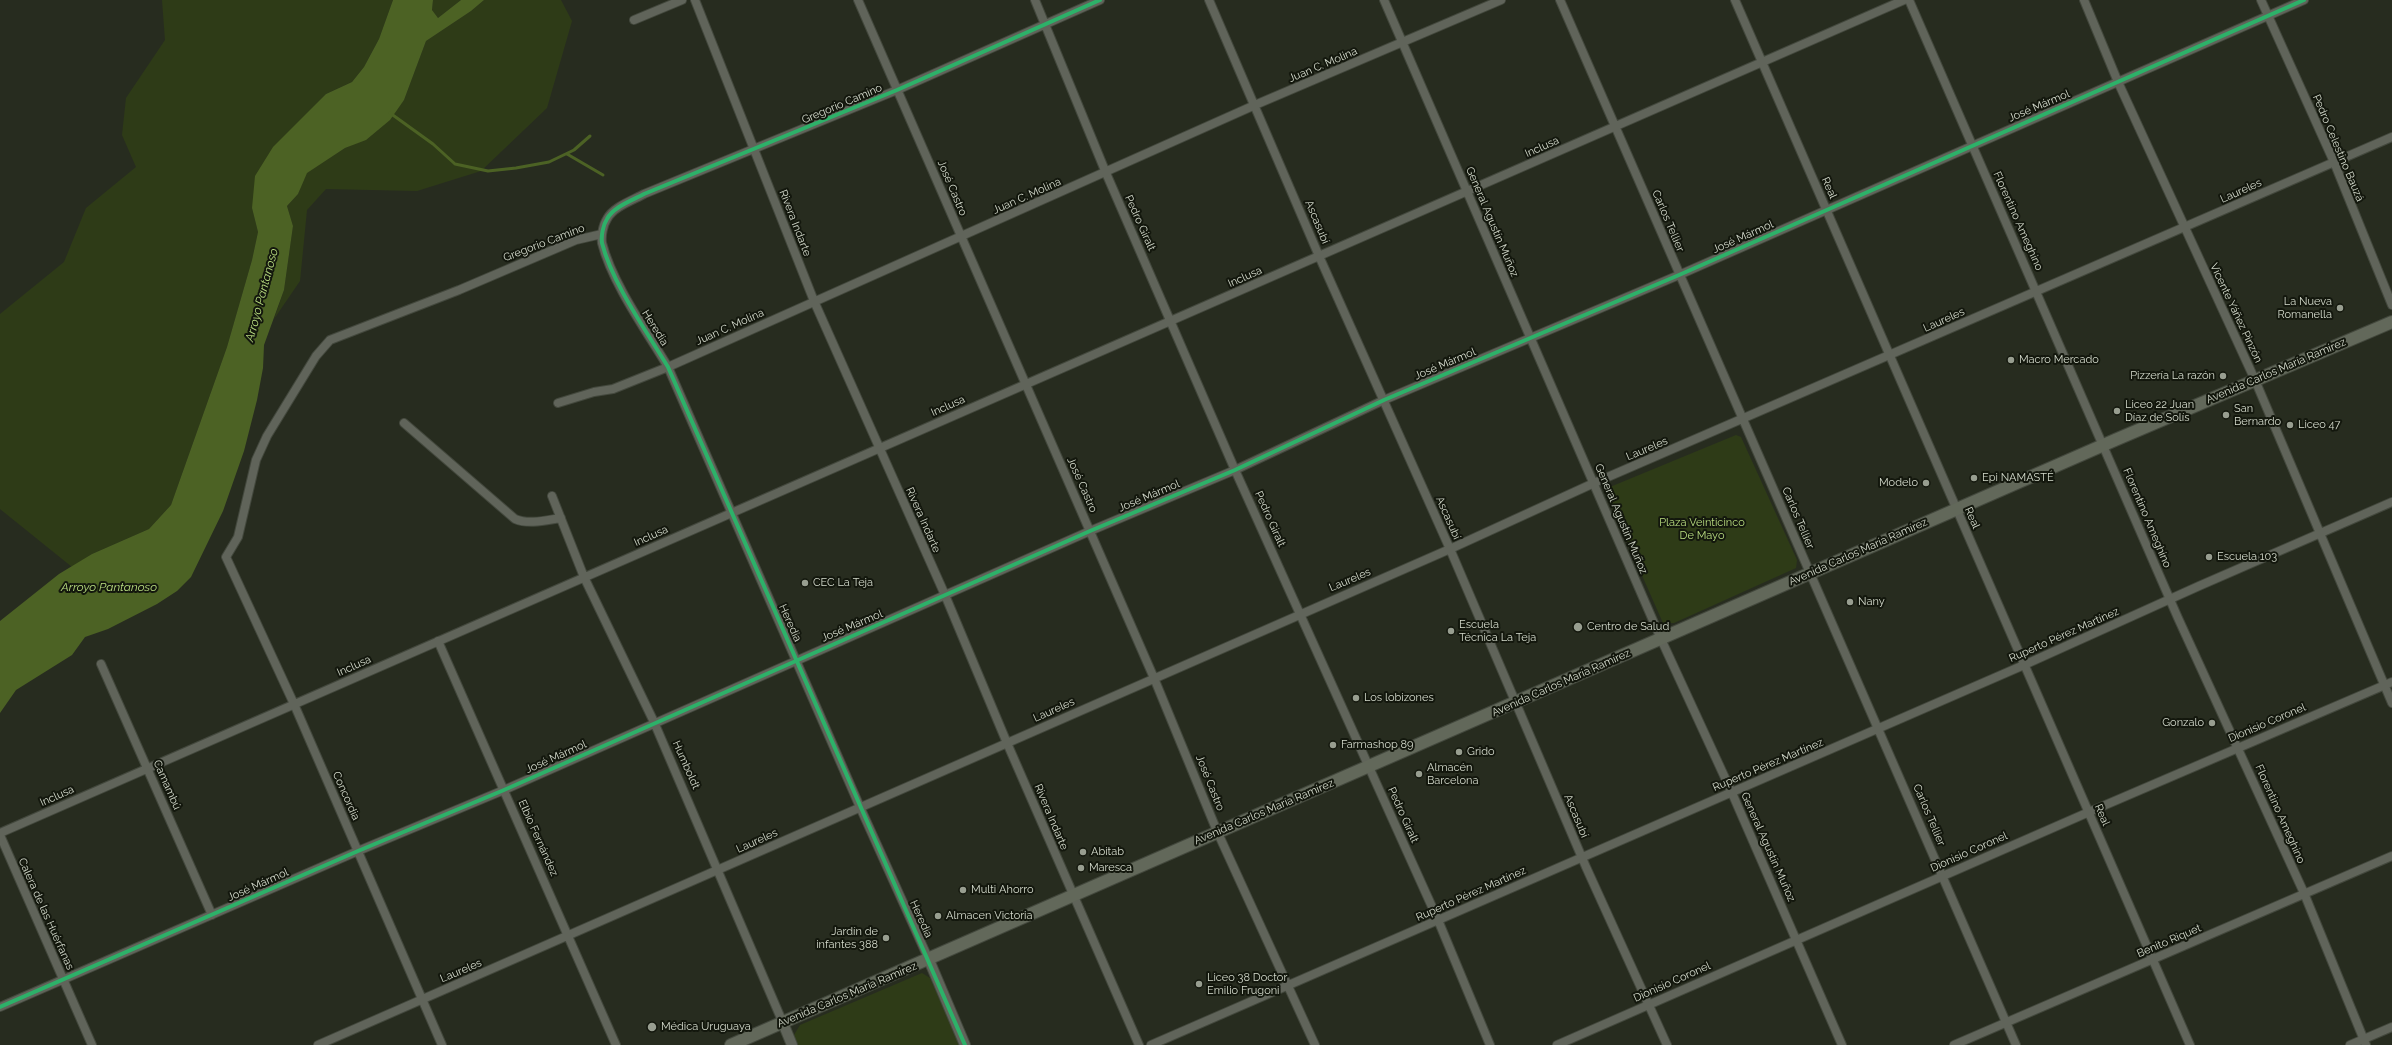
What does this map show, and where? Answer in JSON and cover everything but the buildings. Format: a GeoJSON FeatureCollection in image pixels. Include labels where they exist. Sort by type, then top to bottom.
{"type":"FeatureCollection","features":[{"type":"Feature","properties":{"kind":"main road","name":"Avenida Carlos María Ramírez"},"geometry":{"type":"LineString","coordinates":[[731,1045],[929,960],[1217,831],[1370,767],[2103,445],[2392,322]]}},
{"type":"Feature","properties":{"kind":"street"},"geometry":{"type":"LineString","coordinates":[[634,20],[682,0]]}},
{"type":"Feature","properties":{"kind":"street","name":"Rivera Indarte"},"geometry":{"type":"LineString","coordinates":[[695,0],[814,302],[878,449],[945,595],[1007,743],[1139,1045]]}},
{"type":"Feature","properties":{"kind":"street","name":"José Castro"},"geometry":{"type":"LineString","coordinates":[[858,0],[1154,678],[1217,831],[1289,985],[1315,1045]]}},
{"type":"Feature","properties":{"kind":"street","name":"Pedro Giralt"},"geometry":{"type":"LineString","coordinates":[[1035,0],[1106,173],[1236,470],[1438,920],[1490,1045]]}},
{"type":"Feature","properties":{"kind":"street","name":"Gregorio Camino"},"geometry":{"type":"LineString","coordinates":[[226,557],[238,537],[244,521],[249,487],[256,460],[267,436],[316,356],[330,340],[459,290],[576,240],[602,234],[606,219],[613,212],[644,194],[755,150],[897,90],[1100,0]]}},
{"type":"Feature","properties":{"kind":"street","name":"Ascasubí"},"geometry":{"type":"LineString","coordinates":[[1209,0],[1319,256],[1450,549],[1582,858],[1667,1045]]}},
{"type":"Feature","properties":{"kind":"street","name":"General Agustín Muñoz"},"geometry":{"type":"LineString","coordinates":[[1384,0],[1661,639],[1732,793],[1842,1045]]}},
{"type":"Feature","properties":{"kind":"street","name":"Juan C. Molina"},"geometry":{"type":"LineString","coordinates":[[558,403],[594,392],[613,389],[668,367],[1255,106],[1501,0]]}},
{"type":"Feature","properties":{"kind":"street","name":"Carlos Tellier"},"geometry":{"type":"LineString","coordinates":[[1560,0],[1616,126],[1679,276],[1879,728],[2016,1045]]}},
{"type":"Feature","properties":{"kind":"street","name":"Real"},"geometry":{"type":"LineString","coordinates":[[1735,0],[2190,1045]]}},
{"type":"Feature","properties":{"kind":"street","name":"Inclusa"},"geometry":{"type":"LineString","coordinates":[[0,834],[732,512],[1904,0]]}},
{"type":"Feature","properties":{"kind":"street","name":"Florentino Ameghino"},"geometry":{"type":"LineString","coordinates":[[1909,0],[2037,290],[2170,599],[2304,894],[2365,1042]]}},
{"type":"Feature","properties":{"kind":"street","name":"Vicente Yáñez Pinzón"},"geometry":{"type":"LineString","coordinates":[[2084,0],[2118,82],[2184,229],[2256,380],[2319,535],[2388,684],[2392,703]]}},
{"type":"Feature","properties":{"kind":"street","name":"Pedro Celestino Bauzá"},"geometry":{"type":"LineString","coordinates":[[2261,0],[2334,162],[2392,305]]}},
{"type":"Feature","properties":{"kind":"street","name":"José Mármol"},"geometry":{"type":"LineString","coordinates":[[0,1007],[358,850],[504,790],[796,659],[1090,531],[1236,470],[1384,400],[1530,337],[1679,276],[1972,144],[2118,82],[2304,0]]}},
{"type":"Feature","properties":{"kind":"street","name":"Laureles"},"geometry":{"type":"LineString","coordinates":[[318,1045],[1450,549],[1594,483],[1744,420],[2037,290],[2184,229],[2392,137]]}},
{"type":"Feature","properties":{"kind":"street","name":"Heredia"},"geometry":{"type":"LineString","coordinates":[[602,234],[605,250],[629,304],[668,367],[860,807],[966,1045]]}},
{"type":"Feature","properties":{"kind":"street"},"geometry":{"type":"LineString","coordinates":[[404,423],[516,519],[521,522],[533,522],[561,518]]}},
{"type":"Feature","properties":{"kind":"street","name":"Humboldt"},"geometry":{"type":"LineString","coordinates":[[552,496],[584,577],[654,722],[719,870],[792,1045]]}},
{"type":"Feature","properties":{"kind":"street","name":"Ruperto Pérez Martínez"},"geometry":{"type":"LineString","coordinates":[[1151,1045],[1732,793],[2392,502]]}},
{"type":"Feature","properties":{"kind":"street","name":"Concordia"},"geometry":{"type":"LineString","coordinates":[[226,557],[294,704],[442,1045]]}},
{"type":"Feature","properties":{"kind":"street","name":"Elbio Fernández"},"geometry":{"type":"LineString","coordinates":[[438,641],[616,1045]]}},
{"type":"Feature","properties":{"kind":"street","name":"Camambú"},"geometry":{"type":"LineString","coordinates":[[101,664],[212,915]]}},
{"type":"Feature","properties":{"kind":"street","name":"Dionisio Coronel"},"geometry":{"type":"LineString","coordinates":[[1556,1045],[2238,747],[2388,684]]}},
{"type":"Feature","properties":{"kind":"street","name":"Calera de las Huérfanas"},"geometry":{"type":"LineString","coordinates":[[0,834],[92,1045]]}},
{"type":"Feature","properties":{"kind":"street","name":"Benito Riquet"},"geometry":{"type":"LineString","coordinates":[[1954,1045],[2392,856]]}},
{"type":"Feature","properties":{"kind":"street"},"geometry":{"type":"LineString","coordinates":[[2350,1045],[2365,1042],[2392,1027]]}},
{"type":"Feature","properties":{"kind":"green space"},"geometry":{"type":"Polygon","coordinates":[[[162,0],[393,0],[379,39],[364,67],[352,82],[326,94],[305,116],[252,208],[258,232],[252,260],[227,347],[171,505],[149,529],[92,554],[72,567],[0,509],[0,314],[64,262],[86,208],[136,167],[122,135],[126,98],[165,40],[162,0]]]}},
{"type":"Feature","properties":{"kind":"green space"},"geometry":{"type":"Polygon","coordinates":[[[433,0],[461,0],[438,18],[432,10],[433,0]]]}},
{"type":"Feature","properties":{"kind":"green space"},"geometry":{"type":"Polygon","coordinates":[[[484,0],[561,0],[572,21],[547,108],[481,171],[417,191],[326,189],[307,210],[300,281],[274,319],[284,290],[293,226],[287,206],[298,194],[306,173],[345,148],[366,139],[404,100],[426,41],[471,11],[484,0]]]}},
{"type":"Feature","properties":{"kind":"green space","name":"Plaza Veinticinco De Mayo"},"geometry":{"type":"Polygon","coordinates":[[[1736,435],[1741,437],[1797,560],[1796,568],[1674,623],[1663,623],[1607,496],[1610,487],[1736,435]]]}},
{"type":"Feature","properties":{"kind":"green space"},"geometry":{"type":"Polygon","coordinates":[[[922,973],[930,978],[960,1045],[797,1045],[794,1035],[800,1025],[922,973]]]}},
{"type":"Feature","properties":{"kind":"water","name":"Arroyo Pantanoso"},"geometry":{"type":"Polygon","coordinates":[[[393,0],[433,0],[432,10],[438,18],[461,0],[484,0],[471,11],[426,41],[404,100],[390,120],[366,140],[345,148],[307,173],[298,194],[287,206],[293,226],[284,290],[264,345],[263,368],[257,400],[244,451],[223,511],[191,577],[177,591],[157,604],[108,629],[85,637],[72,655],[16,690],[0,713],[0,621],[59,574],[92,554],[149,529],[171,505],[227,347],[252,260],[258,232],[252,208],[255,176],[273,147],[326,94],[352,82],[364,67],[379,39],[393,0]]]}},
{"type":"Feature","properties":{"kind":"waterway"},"geometry":{"type":"LineString","coordinates":[[390,113],[433,144],[455,164],[488,171],[549,162],[574,150],[590,136]]}},
{"type":"Feature","properties":{"kind":"waterway"},"geometry":{"type":"LineString","coordinates":[[567,154],[603,175]]}},
{"type":"Feature","properties":{"kind":"cycle path"},"geometry":{"type":"LineString","coordinates":[[965,1045],[668,367],[622,291],[607,258],[602,243],[602,234],[606,221],[614,211],[644,194],[897,90],[1100,0]]}},
{"type":"Feature","properties":{"kind":"cycle path"},"geometry":{"type":"LineString","coordinates":[[0,1007],[358,851],[504,790],[1090,531],[1235,470],[1384,400],[1679,275],[2304,0]]}},
{"type":"Feature","properties":{"kind":"place","name":"La Nueva Romanella"},"geometry":{"type":"Point","coordinates":[2340,308]}},
{"type":"Feature","properties":{"kind":"place","name":"Macro Mercado"},"geometry":{"type":"Point","coordinates":[2011,360]}},
{"type":"Feature","properties":{"kind":"place","name":"Pizzería La razón"},"geometry":{"type":"Point","coordinates":[2223,376]}},
{"type":"Feature","properties":{"kind":"place","name":"Liceo 22 Juan Díaz de Solís"},"geometry":{"type":"Point","coordinates":[2117,411]}},
{"type":"Feature","properties":{"kind":"place","name":"San Bernardo"},"geometry":{"type":"Point","coordinates":[2226,415]}},
{"type":"Feature","properties":{"kind":"place","name":"Liceo 47"},"geometry":{"type":"Point","coordinates":[2290,425]}},
{"type":"Feature","properties":{"kind":"place","name":"Epi NAMASTÉ"},"geometry":{"type":"Point","coordinates":[1974,478]}},
{"type":"Feature","properties":{"kind":"place","name":"Modelo"},"geometry":{"type":"Point","coordinates":[1926,483]}},
{"type":"Feature","properties":{"kind":"place","name":"Escuela 103"},"geometry":{"type":"Point","coordinates":[2209,557]}},
{"type":"Feature","properties":{"kind":"place","name":"CEC La Teja"},"geometry":{"type":"Point","coordinates":[805,583]}},
{"type":"Feature","properties":{"kind":"place","name":"Nany"},"geometry":{"type":"Point","coordinates":[1850,602]}},
{"type":"Feature","properties":{"kind":"place","name":"Centro de Salud"},"geometry":{"type":"Point","coordinates":[1578,627]}},
{"type":"Feature","properties":{"kind":"place","name":"Escuela Técnica La Teja"},"geometry":{"type":"Point","coordinates":[1451,631]}},
{"type":"Feature","properties":{"kind":"place","name":"Los lobizones"},"geometry":{"type":"Point","coordinates":[1356,698]}},
{"type":"Feature","properties":{"kind":"place","name":"Gonzalo"},"geometry":{"type":"Point","coordinates":[2212,723]}},
{"type":"Feature","properties":{"kind":"place","name":"Farmashop 89"},"geometry":{"type":"Point","coordinates":[1333,745]}},
{"type":"Feature","properties":{"kind":"place","name":"Grido"},"geometry":{"type":"Point","coordinates":[1459,752]}},
{"type":"Feature","properties":{"kind":"place","name":"Almacén Barcelona"},"geometry":{"type":"Point","coordinates":[1419,774]}},
{"type":"Feature","properties":{"kind":"place","name":"Abitab"},"geometry":{"type":"Point","coordinates":[1083,852]}},
{"type":"Feature","properties":{"kind":"place","name":"Maresca"},"geometry":{"type":"Point","coordinates":[1081,868]}},
{"type":"Feature","properties":{"kind":"place","name":"Multi Ahorro"},"geometry":{"type":"Point","coordinates":[963,890]}},
{"type":"Feature","properties":{"kind":"place","name":"Almacen Victoria"},"geometry":{"type":"Point","coordinates":[938,916]}},
{"type":"Feature","properties":{"kind":"place","name":"Jardín de infantes 388"},"geometry":{"type":"Point","coordinates":[886,938]}},
{"type":"Feature","properties":{"kind":"place","name":"Liceo 38 Doctor Emilio Frugoni"},"geometry":{"type":"Point","coordinates":[1199,984]}},
{"type":"Feature","properties":{"kind":"place","name":"Médica Uruguaya"},"geometry":{"type":"Point","coordinates":[652,1027]}}]}
